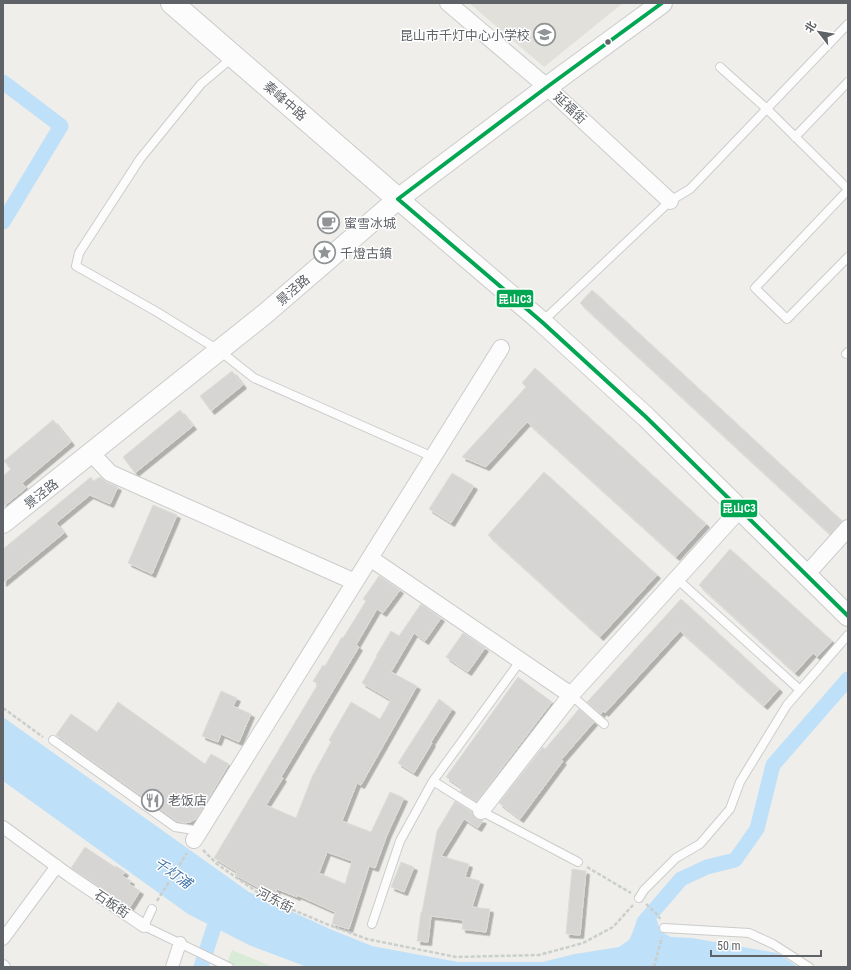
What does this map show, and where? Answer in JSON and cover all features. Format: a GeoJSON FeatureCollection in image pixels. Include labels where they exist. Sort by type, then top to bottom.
{"type":"FeatureCollection","features":[{"type":"Feature","properties":{"kind":"main road","name":"秦峰中路"},"geometry":{"type":"LineString","coordinates":[[172,3],[398,199]]}},
{"type":"Feature","properties":{"kind":"street","name":"延福街"},"geometry":{"type":"LineString","coordinates":[[448,3],[547,87],[670,201]]}},
{"type":"Feature","properties":{"kind":"street","name":"景泾路"},"geometry":{"type":"LineString","coordinates":[[3,524],[220,351],[398,199],[662,3]]}},
{"type":"Feature","properties":{"kind":"street"},"geometry":{"type":"LineString","coordinates":[[398,199],[542,322],[646,417],[848,616]]}},
{"type":"Feature","properties":{"kind":"street"},"geometry":{"type":"LineString","coordinates":[[197,836],[501,348]]}},
{"type":"Feature","properties":{"kind":"street"},"geometry":{"type":"LineString","coordinates":[[92,454],[110,473],[355,582]]}},
{"type":"Feature","properties":{"kind":"street"},"geometry":{"type":"LineString","coordinates":[[481,811],[571,695],[740,509]]}},
{"type":"Feature","properties":{"kind":"street"},"geometry":{"type":"LineString","coordinates":[[806,575],[848,528]]}},
{"type":"Feature","properties":{"kind":"street"},"geometry":{"type":"LineString","coordinates":[[370,558],[571,695]]}},
{"type":"Feature","properties":{"kind":"street","name":"石板街"},"geometry":{"type":"LineString","coordinates":[[3,827],[144,926]]}},
{"type":"Feature","properties":{"kind":"street"},"geometry":{"type":"LineString","coordinates":[[3,939],[57,866]]}},
{"type":"Feature","properties":{"kind":"street"},"geometry":{"type":"LineString","coordinates":[[172,967],[185,946]]}},
{"type":"Feature","properties":{"kind":"lane"},"geometry":{"type":"LineString","coordinates":[[542,322],[670,201],[690,189],[848,24]]}},
{"type":"Feature","properties":{"kind":"lane"},"geometry":{"type":"LineString","coordinates":[[234,56],[202,84],[140,159],[79,253],[76,266],[157,312],[220,351],[254,378],[433,457]]}},
{"type":"Feature","properties":{"kind":"lane"},"geometry":{"type":"LineString","coordinates":[[720,67],[767,109],[848,189],[755,288],[787,319],[848,257]]}},
{"type":"Feature","properties":{"kind":"lane"},"geometry":{"type":"LineString","coordinates":[[795,137],[848,82]]}},
{"type":"Feature","properties":{"kind":"lane"},"geometry":{"type":"LineString","coordinates":[[676,579],[800,690]]}},
{"type":"Feature","properties":{"kind":"lane"},"geometry":{"type":"LineString","coordinates":[[642,900],[644,890],[676,858],[700,844],[730,809],[740,782],[787,705],[848,635]]}},
{"type":"Feature","properties":{"kind":"lane"},"geometry":{"type":"LineString","coordinates":[[372,924],[400,841],[433,781],[520,660]]}},
{"type":"Feature","properties":{"kind":"lane"},"geometry":{"type":"LineString","coordinates":[[571,695],[604,724]]}},
{"type":"Feature","properties":{"kind":"lane"},"geometry":{"type":"LineString","coordinates":[[53,740],[175,827],[197,836]]}},
{"type":"Feature","properties":{"kind":"lane"},"geometry":{"type":"LineString","coordinates":[[433,781],[481,811],[578,862]]}},
{"type":"Feature","properties":{"kind":"lane"},"geometry":{"type":"LineString","coordinates":[[144,926],[152,909]]}},
{"type":"Feature","properties":{"kind":"lane","name":"石板街"},"geometry":{"type":"LineString","coordinates":[[144,926],[229,967]]}},
{"type":"Feature","properties":{"kind":"lane"},"geometry":{"type":"LineString","coordinates":[[663,929],[749,933],[773,944],[809,967]]}},
{"type":"Feature","properties":{"kind":"path"},"geometry":{"type":"LineString","coordinates":[[152,909],[197,836]]}},
{"type":"Feature","properties":{"kind":"path","name":"河东街"},"geometry":{"type":"LineString","coordinates":[[197,836],[217,864],[267,899],[367,939],[456,956],[539,955],[583,944],[613,927],[642,900]]}},
{"type":"Feature","properties":{"kind":"path"},"geometry":{"type":"LineString","coordinates":[[578,862],[642,900],[658,915]]}},
{"type":"Feature","properties":{"kind":"path"},"geometry":{"type":"LineString","coordinates":[[654,967],[663,929]]}},
{"type":"Feature","properties":{"kind":"shaded area","name":"昆山市千灯中心小学校"},"geometry":{"type":"Polygon","coordinates":[[[469,3],[623,3],[544,67],[469,3]]]}},
{"type":"Feature","properties":{"kind":"green space"},"geometry":{"type":"Polygon","coordinates":[[[232,950],[273,967],[226,967],[232,950]]]}},
{"type":"Feature","properties":{"kind":"water","name":"千灯浦"},"geometry":{"type":"Polygon","coordinates":[[[3,717],[249,892],[330,929],[372,946],[458,962],[543,962],[575,954],[619,947],[629,940],[639,920],[651,916],[657,920],[660,931],[671,937],[692,938],[777,953],[798,967],[307,967],[249,945],[188,914],[3,781],[3,717]]]}},
{"type":"Feature","properties":{"kind":"building"},"geometry":{"type":"Polygon","coordinates":[[[592,290],[842,521],[830,534],[580,303],[592,290]]]}},
{"type":"Feature","properties":{"kind":"building"},"geometry":{"type":"Polygon","coordinates":[[[535,368],[706,524],[676,557],[527,422],[486,467],[462,457],[526,387],[522,383],[535,368]]]}},
{"type":"Feature","properties":{"kind":"building"},"geometry":{"type":"Polygon","coordinates":[[[232,371],[243,385],[211,411],[200,396],[232,371]]]}},
{"type":"Feature","properties":{"kind":"building"},"geometry":{"type":"Polygon","coordinates":[[[180,410],[193,426],[135,473],[123,457],[180,410]]]}},
{"type":"Feature","properties":{"kind":"building"},"geometry":{"type":"Polygon","coordinates":[[[53,420],[71,442],[22,483],[26,488],[3,507],[3,476],[11,469],[4,461],[53,420]]]}},
{"type":"Feature","properties":{"kind":"building"},"geometry":{"type":"Polygon","coordinates":[[[544,472],[657,575],[600,637],[488,535],[544,472]]]}},
{"type":"Feature","properties":{"kind":"building"},"geometry":{"type":"Polygon","coordinates":[[[452,473],[474,486],[451,523],[429,509],[452,473]]]}},
{"type":"Feature","properties":{"kind":"building"},"geometry":{"type":"Polygon","coordinates":[[[91,477],[93,481],[100,477],[106,482],[118,487],[110,504],[90,495],[56,523],[64,533],[3,583],[3,549],[91,477]]]}},
{"type":"Feature","properties":{"kind":"building"},"geometry":{"type":"Polygon","coordinates":[[[153,505],[177,515],[152,574],[128,563],[153,505]]]}},
{"type":"Feature","properties":{"kind":"building"},"geometry":{"type":"Polygon","coordinates":[[[730,549],[832,641],[817,657],[813,653],[795,673],[699,585],[730,549]]]}},
{"type":"Feature","properties":{"kind":"building"},"geometry":{"type":"Polygon","coordinates":[[[379,576],[400,590],[383,613],[377,609],[356,645],[359,647],[281,777],[283,778],[266,805],[296,818],[312,777],[331,742],[329,740],[351,702],[380,719],[391,700],[362,683],[391,631],[399,636],[421,604],[441,618],[425,641],[414,633],[391,672],[417,686],[361,785],[357,783],[342,821],[371,832],[390,792],[404,798],[387,835],[375,868],[369,866],[349,929],[332,924],[335,912],[297,895],[297,897],[277,889],[274,896],[235,875],[237,872],[214,858],[318,684],[313,681],[323,665],[325,666],[366,601],[363,599],[379,576]],[[327,852],[319,873],[345,884],[352,861],[327,852]]]}},
{"type":"Feature","properties":{"kind":"building"},"geometry":{"type":"Polygon","coordinates":[[[681,599],[779,689],[764,706],[680,631],[605,713],[603,711],[601,714],[587,702],[681,599]]]}},
{"type":"Feature","properties":{"kind":"building"},"geometry":{"type":"Polygon","coordinates":[[[463,633],[485,648],[468,672],[446,657],[463,633]]]}},
{"type":"Feature","properties":{"kind":"building"},"geometry":{"type":"Polygon","coordinates":[[[518,677],[552,702],[476,802],[460,792],[462,788],[446,777],[518,677]]]}},
{"type":"Feature","properties":{"kind":"building"},"geometry":{"type":"Polygon","coordinates":[[[221,691],[237,698],[233,706],[251,714],[239,742],[221,734],[218,742],[202,736],[221,691]]]}},
{"type":"Feature","properties":{"kind":"building"},"geometry":{"type":"Polygon","coordinates":[[[439,699],[452,709],[431,742],[432,743],[414,773],[398,763],[439,699]]]}},
{"type":"Feature","properties":{"kind":"building"},"geometry":{"type":"Polygon","coordinates":[[[118,702],[205,764],[211,754],[229,764],[196,819],[184,823],[177,821],[56,735],[71,714],[97,732],[118,702]]]}},
{"type":"Feature","properties":{"kind":"building"},"geometry":{"type":"Polygon","coordinates":[[[579,709],[594,722],[561,760],[563,761],[520,819],[499,803],[543,747],[545,749],[579,709]]]}},
{"type":"Feature","properties":{"kind":"building"},"geometry":{"type":"Polygon","coordinates":[[[455,801],[472,812],[476,819],[483,820],[478,828],[464,819],[441,856],[469,864],[465,877],[480,881],[472,907],[490,909],[486,932],[462,929],[463,920],[431,916],[428,942],[417,941],[421,912],[437,831],[455,801]]]}},
{"type":"Feature","properties":{"kind":"building"},"geometry":{"type":"Polygon","coordinates":[[[85,847],[125,872],[122,876],[131,881],[129,884],[140,891],[130,907],[71,868],[85,847]]]}},
{"type":"Feature","properties":{"kind":"building"},"geometry":{"type":"Polygon","coordinates":[[[401,862],[414,867],[404,892],[391,887],[401,862]]]}},
{"type":"Feature","properties":{"kind":"building"},"geometry":{"type":"Polygon","coordinates":[[[572,869],[586,871],[580,935],[566,934],[572,869]]]}},
{"type":"Feature","properties":{"kind":"waterway"},"geometry":{"type":"LineString","coordinates":[[3,82],[61,126],[3,222]]}},
{"type":"Feature","properties":{"kind":"waterway"},"geometry":{"type":"LineString","coordinates":[[640,934],[644,922],[681,879],[707,867],[735,860],[757,829],[773,765],[848,679]]}},
{"type":"Feature","properties":{"kind":"waterway"},"geometry":{"type":"LineString","coordinates":[[201,967],[214,927]]}},
{"type":"Feature","properties":{"kind":"transit line","name":"昆山C3"},"geometry":{"type":"LineString","coordinates":[[398,199],[662,3]]}},
{"type":"Feature","properties":{"kind":"transit line","name":"昆山C3"},"geometry":{"type":"LineString","coordinates":[[398,199],[542,322],[646,417],[848,616]]}},
{"type":"Feature","properties":{"kind":"place","name":"昆山市千灯中心小学校"},"geometry":{"type":"Point","coordinates":[545,35]}},
{"type":"Feature","properties":{"kind":"place","name":"蜜雪冰城"},"geometry":{"type":"Point","coordinates":[329,223]}},
{"type":"Feature","properties":{"kind":"place","name":"千燈古鎮"},"geometry":{"type":"Point","coordinates":[324,253]}},
{"type":"Feature","properties":{"kind":"place","name":"老饭店"},"geometry":{"type":"Point","coordinates":[153,800]}}]}
